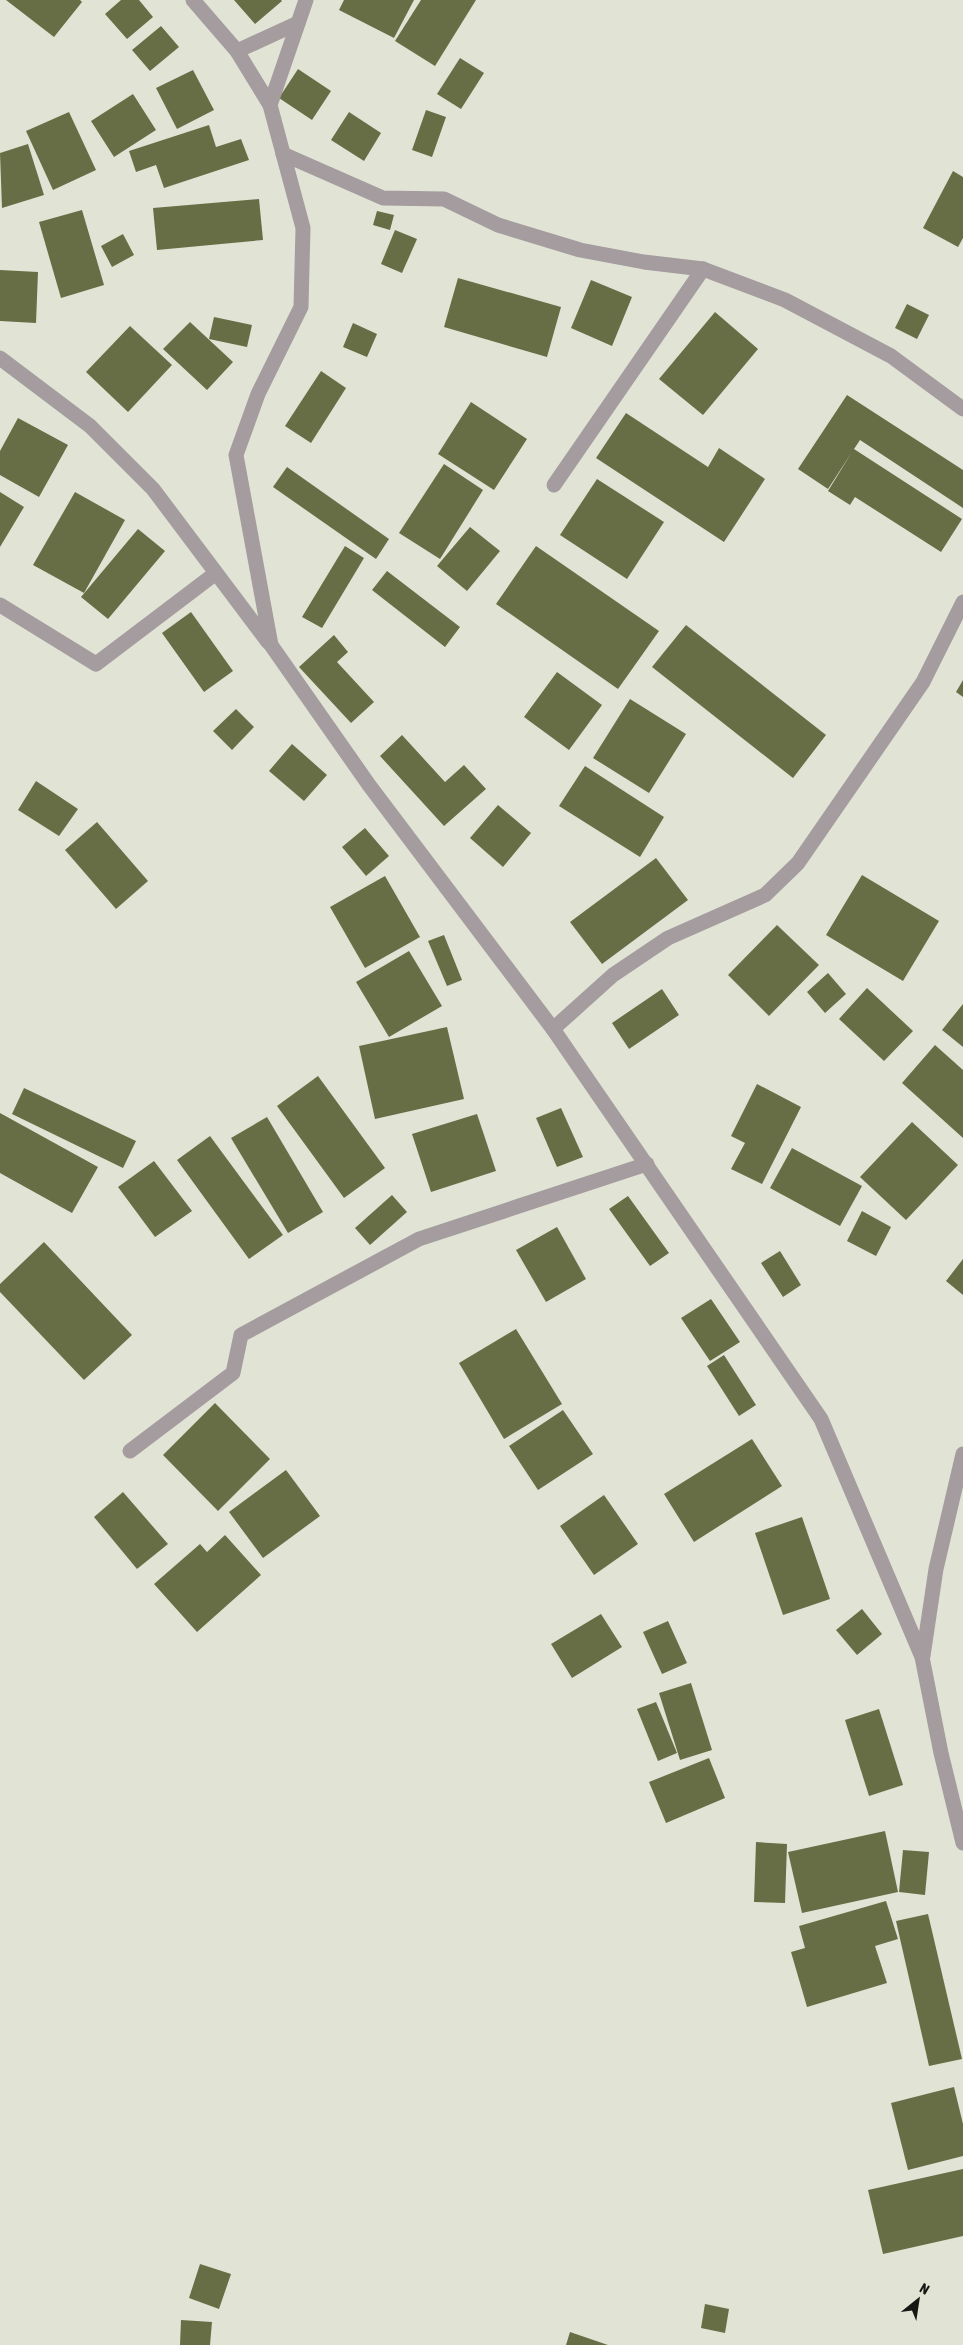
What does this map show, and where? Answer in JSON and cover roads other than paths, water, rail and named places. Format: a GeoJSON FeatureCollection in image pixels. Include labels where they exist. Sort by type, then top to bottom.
{"type":"FeatureCollection","features":[{"type":"Feature","properties":{"kind":"street"},"geometry":{"type":"LineString","coordinates":[[193,0],[237,51],[270,105],[303,228],[301,307],[258,394],[236,454],[271,645]]}},
{"type":"Feature","properties":{"kind":"street"},"geometry":{"type":"LineString","coordinates":[[270,105],[306,0]]}},
{"type":"Feature","properties":{"kind":"street"},"geometry":{"type":"LineString","coordinates":[[237,51],[298,23]]}},
{"type":"Feature","properties":{"kind":"street"},"geometry":{"type":"LineString","coordinates":[[283,154],[383,198],[444,199],[498,225],[580,250],[644,262],[703,268],[785,300],[891,356],[963,409]]}},
{"type":"Feature","properties":{"kind":"street"},"geometry":{"type":"LineString","coordinates":[[554,485],[703,268]]}},
{"type":"Feature","properties":{"kind":"street"},"geometry":{"type":"LineString","coordinates":[[0,358],[90,426],[153,489],[271,645],[369,785],[553,1029],[821,1419],[922,1657],[941,1753],[963,1843]]}},
{"type":"Feature","properties":{"kind":"street"},"geometry":{"type":"LineString","coordinates":[[0,605],[96,664],[216,572]]}},
{"type":"Feature","properties":{"kind":"street"},"geometry":{"type":"LineString","coordinates":[[553,1029],[613,975],[660,943],[765,895],[798,863],[923,682],[963,602]]}},
{"type":"Feature","properties":{"kind":"street"},"geometry":{"type":"LineString","coordinates":[[130,1452],[232,1373],[242,1334],[419,1239],[647,1164]]}},
{"type":"Feature","properties":{"kind":"street"},"geometry":{"type":"LineString","coordinates":[[922,1657],[936,1569],[963,1454]]}}]}
